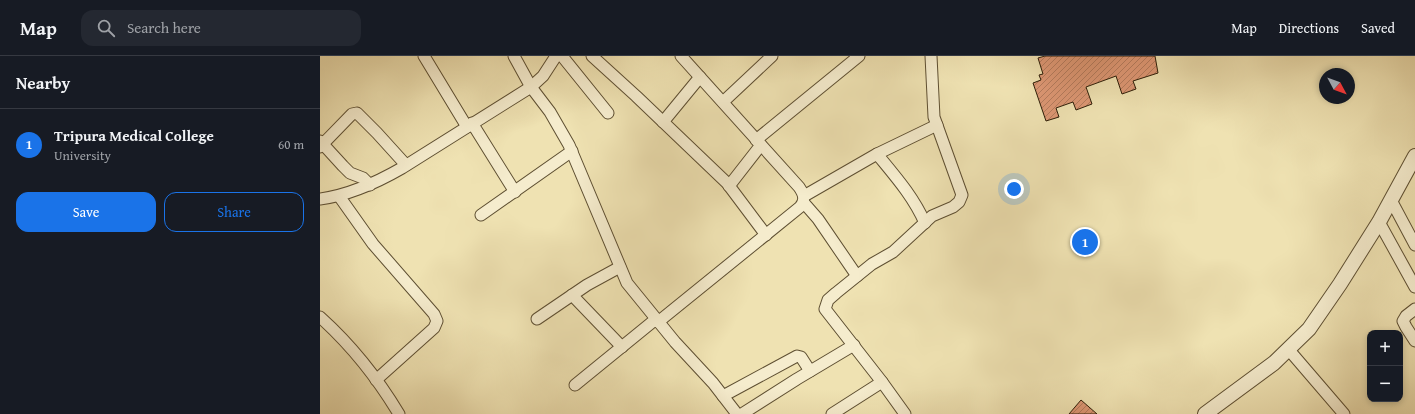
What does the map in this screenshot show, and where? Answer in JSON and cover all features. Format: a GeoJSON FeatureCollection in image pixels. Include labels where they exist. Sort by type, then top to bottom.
{"type":"FeatureCollection","features":[{"type":"Feature","properties":{"kind":"street"},"geometry":{"type":"LineString","coordinates":[[424,56],[515,192]]}},
{"type":"Feature","properties":{"kind":"street"},"geometry":{"type":"LineString","coordinates":[[514,56],[531,88],[550,112],[572,150],[620,267],[631,289],[675,342],[708,376],[737,414]]}},
{"type":"Feature","properties":{"kind":"street"},"geometry":{"type":"LineString","coordinates":[[320,199],[338,196],[370,185],[406,165],[531,88],[543,76],[556,56]]}},
{"type":"Feature","properties":{"kind":"street"},"geometry":{"type":"LineString","coordinates":[[562,56],[608,112]]}},
{"type":"Feature","properties":{"kind":"street"},"geometry":{"type":"LineString","coordinates":[[592,56],[729,186],[766,235]]}},
{"type":"Feature","properties":{"kind":"street"},"geometry":{"type":"LineString","coordinates":[[681,56],[799,187],[804,200],[857,276]]}},
{"type":"Feature","properties":{"kind":"street"},"geometry":{"type":"LineString","coordinates":[[723,102],[772,56]]}},
{"type":"Feature","properties":{"kind":"street"},"geometry":{"type":"LineString","coordinates":[[729,186],[758,143],[859,56]]}},
{"type":"Feature","properties":{"kind":"street"},"geometry":{"type":"LineString","coordinates":[[905,414],[854,345],[825,309],[828,300],[857,276],[893,252],[932,216],[953,207],[959,202],[962,195],[934,116],[931,56]]}},
{"type":"Feature","properties":{"kind":"street"},"geometry":{"type":"LineString","coordinates":[[663,122],[700,77]]}},
{"type":"Feature","properties":{"kind":"street"},"geometry":{"type":"LineString","coordinates":[[370,185],[363,178],[350,172],[321,144],[352,114],[357,113],[406,165]]}},
{"type":"Feature","properties":{"kind":"street"},"geometry":{"type":"LineString","coordinates":[[575,385],[766,235],[804,200],[877,154],[937,125]]}},
{"type":"Feature","properties":{"kind":"street"},"geometry":{"type":"LineString","coordinates":[[481,215],[572,150]]}},
{"type":"Feature","properties":{"kind":"street"},"geometry":{"type":"LineString","coordinates":[[877,154],[910,195],[919,209],[925,223]]}},
{"type":"Feature","properties":{"kind":"street"},"geometry":{"type":"LineString","coordinates":[[1206,414],[1274,363],[1309,329],[1379,222],[1415,156]]}},
{"type":"Feature","properties":{"kind":"street"},"geometry":{"type":"LineString","coordinates":[[338,196],[373,244],[434,314],[436,321],[434,328],[425,337],[376,380]]}},
{"type":"Feature","properties":{"kind":"street"},"geometry":{"type":"LineString","coordinates":[[1391,200],[1415,245]]}},
{"type":"Feature","properties":{"kind":"street"},"geometry":{"type":"LineString","coordinates":[[1379,222],[1415,287]]}},
{"type":"Feature","properties":{"kind":"street"},"geometry":{"type":"LineString","coordinates":[[537,319],[587,285],[620,267]]}},
{"type":"Feature","properties":{"kind":"street"},"geometry":{"type":"LineString","coordinates":[[572,295],[622,347]]}},
{"type":"Feature","properties":{"kind":"street"},"geometry":{"type":"LineString","coordinates":[[1415,309],[1406,316],[1403,321],[1415,341]]}},
{"type":"Feature","properties":{"kind":"street"},"geometry":{"type":"LineString","coordinates":[[320,317],[338,335],[385,390],[399,414]]}},
{"type":"Feature","properties":{"kind":"street"},"geometry":{"type":"LineString","coordinates":[[742,414],[854,345]]}},
{"type":"Feature","properties":{"kind":"street"},"geometry":{"type":"LineString","coordinates":[[1289,350],[1344,414]]}},
{"type":"Feature","properties":{"kind":"street"},"geometry":{"type":"LineString","coordinates":[[724,396],[797,356],[800,357],[810,372]]}},
{"type":"Feature","properties":{"kind":"street"},"geometry":{"type":"LineString","coordinates":[[832,414],[882,382]]}},
{"type":"Feature","properties":{"kind":"building"},"geometry":{"type":"Polygon","coordinates":[[[1045,56],[1155,56],[1158,73],[1133,81],[1136,89],[1122,94],[1116,76],[1086,87],[1092,104],[1076,110],[1073,102],[1056,108],[1059,117],[1046,121],[1033,83],[1041,80],[1039,75],[1043,74],[1038,58],[1045,56]]]}},
{"type":"Feature","properties":{"kind":"building"},"geometry":{"type":"Polygon","coordinates":[[[1081,400],[1097,414],[1069,414],[1081,400]]]}},
{"type":"Feature","properties":{"kind":"place","name":"Tripura Medical College"},"geometry":{"type":"Point","coordinates":[1085,242]}}]}
